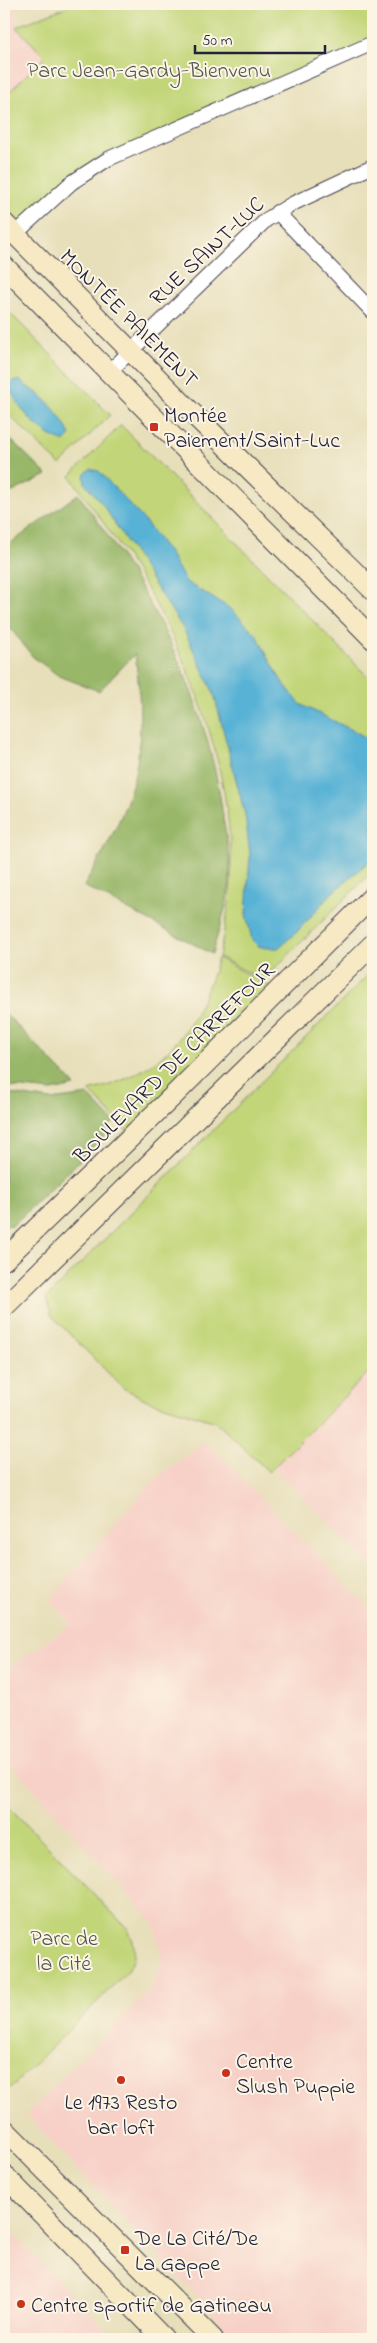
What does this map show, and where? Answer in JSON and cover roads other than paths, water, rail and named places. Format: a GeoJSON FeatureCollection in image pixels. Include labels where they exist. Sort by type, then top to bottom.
{"type":"FeatureCollection","features":[{"type":"Feature","properties":{"kind":"street"},"geometry":{"type":"LineString","coordinates":[[9,228],[108,159],[373,43]]}},
{"type":"Feature","properties":{"kind":"street","name":"RUE SAINT-LUC"},"geometry":{"type":"LineString","coordinates":[[109,372],[255,230],[277,212],[373,166]]}},
{"type":"Feature","properties":{"kind":"street"},"geometry":{"type":"LineString","coordinates":[[277,212],[373,312]]}},
{"type":"Feature","properties":{"kind":"street","name":"MONTÉE PAIEMENT"},"geometry":{"type":"LineString","coordinates":[[9,228],[130,351],[373,590]]}},
{"type":"Feature","properties":{"kind":"street"},"geometry":{"type":"LineString","coordinates":[[4,266],[373,639]]}},
{"type":"Feature","properties":{"kind":"street","name":"BOULEVARD DE CARREFOUR"},"geometry":{"type":"LineString","coordinates":[[4,1260],[181,1088],[373,896]]}},
{"type":"Feature","properties":{"kind":"street"},"geometry":{"type":"LineString","coordinates":[[4,1307],[373,944]]}},
{"type":"Feature","properties":{"kind":"street"},"geometry":{"type":"LineString","coordinates":[[4,2129],[210,2338]]}},
{"type":"Feature","properties":{"kind":"street"},"geometry":{"type":"LineString","coordinates":[[4,2175],[164,2339]]}},
{"type":"Feature","properties":{"kind":"water"},"geometry":{"type":"Polygon","coordinates":[[[20,380],[46,400],[60,417],[70,435],[65,442],[47,434],[31,420],[18,404],[9,387],[12,381],[20,380]]]}},
{"type":"Feature","properties":{"kind":"water"},"geometry":{"type":"Polygon","coordinates":[[[90,469],[99,471],[144,520],[170,554],[186,582],[231,609],[256,634],[281,680],[300,704],[360,734],[373,744],[373,858],[331,894],[296,933],[278,948],[258,946],[252,940],[246,914],[250,855],[245,815],[214,694],[184,630],[103,505],[85,483],[84,475],[90,469]]]}},
{"type":"Feature","properties":{"kind":"place","name":"Montée Paiement/Saint-Luc"},"geometry":{"type":"Point","coordinates":[154,427]}},
{"type":"Feature","properties":{"kind":"place","name":"Centre Slush Puppie"},"geometry":{"type":"Point","coordinates":[226,2073]}},
{"type":"Feature","properties":{"kind":"place","name":"Le 1973 Resto bar loft"},"geometry":{"type":"Point","coordinates":[121,2080]}},
{"type":"Feature","properties":{"kind":"place","name":"De La Cité/De La Gappe"},"geometry":{"type":"Point","coordinates":[125,2250]}},
{"type":"Feature","properties":{"kind":"place","name":"Centre sportif de Gatineau"},"geometry":{"type":"Point","coordinates":[21,2304]}},
{"type":"Feature","properties":{"kind":"park label","name":"Parc Jean-Gardy-Bienvenu"},"geometry":{"type":"Point","coordinates":[149,69]}},
{"type":"Feature","properties":{"kind":"park label","name":"Parc de la Cité"},"geometry":{"type":"Point","coordinates":[64,1950]}}]}
